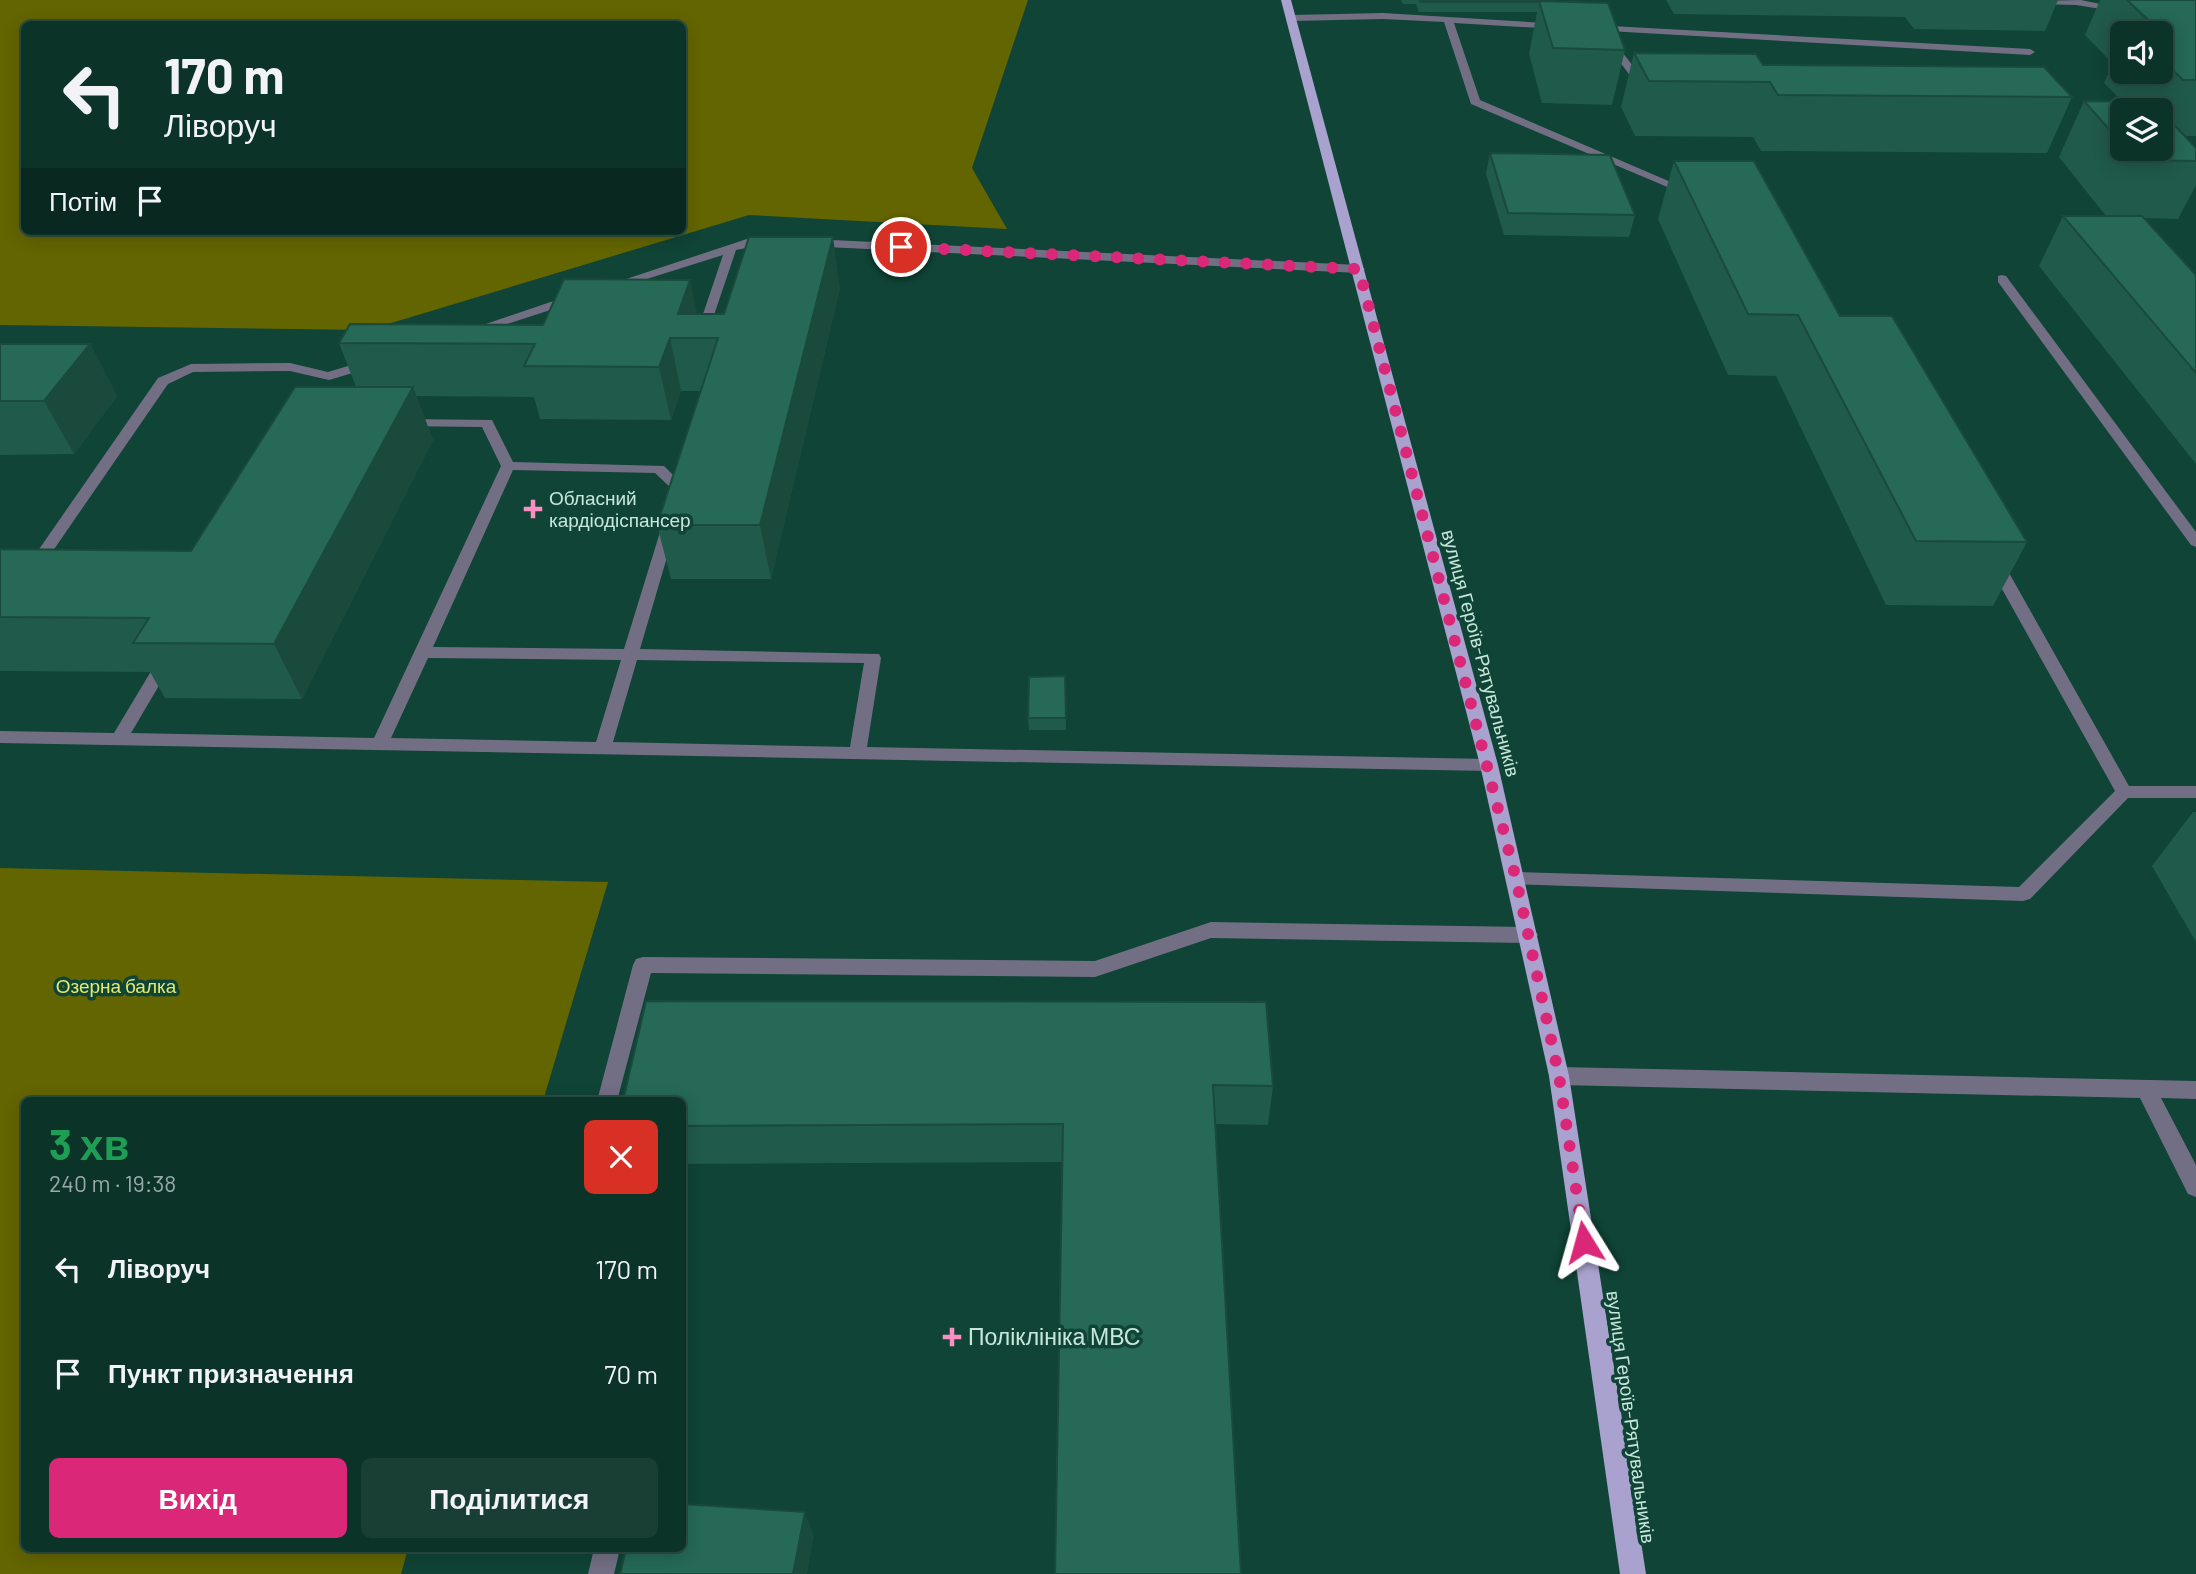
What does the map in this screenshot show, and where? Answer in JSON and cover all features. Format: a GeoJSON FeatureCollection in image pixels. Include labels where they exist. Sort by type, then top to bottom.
{"type":"FeatureCollection","features":[{"type":"Feature","properties":{"kind":"main road","name":"вулиця Героїв-Рятувальників"},"geometry":{"type":"LineString","coordinates":[[1286,0],[1489,765],[1516,879],[1559,1076],[1633,1574]]}},
{"type":"Feature","properties":{"kind":"street"},"geometry":{"type":"LineString","coordinates":[[2023,1],[2075,1],[2130,11]]}},
{"type":"Feature","properties":{"kind":"street"},"geometry":{"type":"LineString","coordinates":[[1292,18],[1383,16],[1572,27]]}},
{"type":"Feature","properties":{"kind":"street"},"geometry":{"type":"LineString","coordinates":[[1448,19],[1475,102],[1703,198]]}},
{"type":"Feature","properties":{"kind":"street"},"geometry":{"type":"LineString","coordinates":[[1586,27],[2030,52]]}},
{"type":"Feature","properties":{"kind":"street"},"geometry":{"type":"LineString","coordinates":[[1600,28],[1644,87],[1657,88]]}},
{"type":"Feature","properties":{"kind":"street"},"geometry":{"type":"LineString","coordinates":[[2018,52],[2024,63]]}},
{"type":"Feature","properties":{"kind":"street"},"geometry":{"type":"LineString","coordinates":[[454,336],[757,240],[1359,269]]}},
{"type":"Feature","properties":{"kind":"street"},"geometry":{"type":"LineString","coordinates":[[680,321],[707,321],[731,248]]}},
{"type":"Feature","properties":{"kind":"street"},"geometry":{"type":"LineString","coordinates":[[2003,279],[2196,542]]}},
{"type":"Feature","properties":{"kind":"street"},"geometry":{"type":"LineString","coordinates":[[504,321],[544,321]]}},
{"type":"Feature","properties":{"kind":"street"},"geometry":{"type":"LineString","coordinates":[[310,391],[329,376],[379,360]]}},
{"type":"Feature","properties":{"kind":"street"},"geometry":{"type":"LineString","coordinates":[[23,583],[163,381],[191,368],[290,367],[329,376]]}},
{"type":"Feature","properties":{"kind":"street"},"geometry":{"type":"LineString","coordinates":[[393,422],[486,423],[508,466]]}},
{"type":"Feature","properties":{"kind":"street"},"geometry":{"type":"LineString","coordinates":[[380,744],[508,466]]}},
{"type":"Feature","properties":{"kind":"street"},"geometry":{"type":"LineString","coordinates":[[508,466],[659,470],[680,489],[603,748]]}},
{"type":"Feature","properties":{"kind":"street"},"geometry":{"type":"LineString","coordinates":[[1987,548],[2124,792]]}},
{"type":"Feature","properties":{"kind":"street"},"geometry":{"type":"LineString","coordinates":[[0,583],[23,583],[43,589]]}},
{"type":"Feature","properties":{"kind":"street"},"geometry":{"type":"LineString","coordinates":[[422,652],[873,658],[858,753]]}},
{"type":"Feature","properties":{"kind":"street"},"geometry":{"type":"LineString","coordinates":[[119,739],[159,672]]}},
{"type":"Feature","properties":{"kind":"street"},"geometry":{"type":"LineString","coordinates":[[0,737],[1489,765]]}},
{"type":"Feature","properties":{"kind":"street"},"geometry":{"type":"LineString","coordinates":[[1516,879],[2023,894],[2124,792],[2196,792]]}},
{"type":"Feature","properties":{"kind":"street"},"geometry":{"type":"LineString","coordinates":[[608,1097],[643,965],[1095,969],[1211,930],[1528,935]]}},
{"type":"Feature","properties":{"kind":"street"},"geometry":{"type":"LineString","coordinates":[[1559,1076],[2196,1090]]}},
{"type":"Feature","properties":{"kind":"street"},"geometry":{"type":"LineString","coordinates":[[2146,1089],[2196,1187]]}},
{"type":"Feature","properties":{"kind":"street"},"geometry":{"type":"LineString","coordinates":[[601,1574],[606,1552]]}},
{"type":"Feature","properties":{"kind":"green space"},"geometry":{"type":"Polygon","coordinates":[[[0,0],[1028,0],[972,168],[1007,229],[749,215],[686,234],[686,21],[21,21],[21,235],[683,235],[368,330],[0,325],[0,0]]]}},
{"type":"Feature","properties":{"kind":"green space","name":"Озерна балка"},"geometry":{"type":"Polygon","coordinates":[[[0,868],[608,882],[544,1097],[21,1097],[21,1552],[407,1552],[401,1574],[0,1574],[0,868]]]}},
{"type":"Feature","properties":{"kind":"building"},"geometry":{"type":"Polygon","coordinates":[[[1420,0],[1549,0],[1549,1],[1421,2],[1420,0]]]}},
{"type":"Feature","properties":{"kind":"building"},"geometry":{"type":"Polygon","coordinates":[[[2127,0],[2196,0],[2196,80],[2183,80],[2173,70],[2173,21],[2149,21],[2127,0]]]}},
{"type":"Feature","properties":{"kind":"building"},"geometry":{"type":"Polygon","coordinates":[[[1539,1],[1608,3],[1625,50],[1553,48],[1539,1]]]}},
{"type":"Feature","properties":{"kind":"building"},"geometry":{"type":"Polygon","coordinates":[[[1634,53],[1756,54],[1763,65],[2044,67],[2072,97],[1778,95],[1770,82],[1649,81],[1634,53]]]}},
{"type":"Feature","properties":{"kind":"building"},"geometry":{"type":"Polygon","coordinates":[[[2084,101],[2110,101],[2110,130],[2084,101]]]}},
{"type":"Feature","properties":{"kind":"building"},"geometry":{"type":"Polygon","coordinates":[[[2173,124],[2196,148],[2196,161],[2173,161],[2173,124]]]}},
{"type":"Feature","properties":{"kind":"building"},"geometry":{"type":"Polygon","coordinates":[[[1490,153],[1610,155],[1635,215],[1508,213],[1490,153]]]}},
{"type":"Feature","properties":{"kind":"building"},"geometry":{"type":"Polygon","coordinates":[[[1674,161],[1754,161],[1840,316],[1892,316],[2027,542],[1916,541],[1798,315],[1748,314],[1674,161]]]}},
{"type":"Feature","properties":{"kind":"building"},"geometry":{"type":"Polygon","coordinates":[[[2063,216],[2142,216],[2196,275],[2196,373],[2063,216]]]}},
{"type":"Feature","properties":{"kind":"building"},"geometry":{"type":"Polygon","coordinates":[[[749,237],[833,237],[760,525],[657,525],[718,338],[670,338],[659,367],[524,366],[535,344],[339,343],[350,324],[543,325],[564,279],[690,280],[678,314],[724,314],[749,237]]]}},
{"type":"Feature","properties":{"kind":"building"},"geometry":{"type":"Polygon","coordinates":[[[0,344],[90,344],[44,401],[0,401],[0,344]]]}},
{"type":"Feature","properties":{"kind":"building"},"geometry":{"type":"Polygon","coordinates":[[[295,387],[413,387],[274,644],[133,643],[149,618],[0,617],[0,549],[191,551],[295,387]]]}},
{"type":"Feature","properties":{"kind":"building"},"geometry":{"type":"Polygon","coordinates":[[[1065,676],[1066,718],[1028,718],[1029,677],[1065,676]]]}},
{"type":"Feature","properties":{"kind":"building"},"geometry":{"type":"Polygon","coordinates":[[[646,1001],[1266,1002],[1273,1086],[1213,1085],[1241,1574],[1055,1574],[1063,1124],[686,1126],[686,1097],[624,1097],[646,1001]]]}},
{"type":"Feature","properties":{"kind":"building"},"geometry":{"type":"Polygon","coordinates":[[[686,1504],[805,1512],[793,1574],[620,1574],[625,1552],[686,1552],[686,1504]]]}},
{"type":"Feature","properties":{"kind":"place","name":"Обласний кардіодіспансер"},"geometry":{"type":"Point","coordinates":[533,509]}},
{"type":"Feature","properties":{"kind":"place","name":"Поліклініка МВС"},"geometry":{"type":"Point","coordinates":[952,1337]}},
{"type":"Feature","properties":{"kind":"route"},"geometry":{"type":"LineString","coordinates":[[901,247],[1359,269],[1489,765],[1516,879],[1559,1076],[1584,1242]]}}]}
